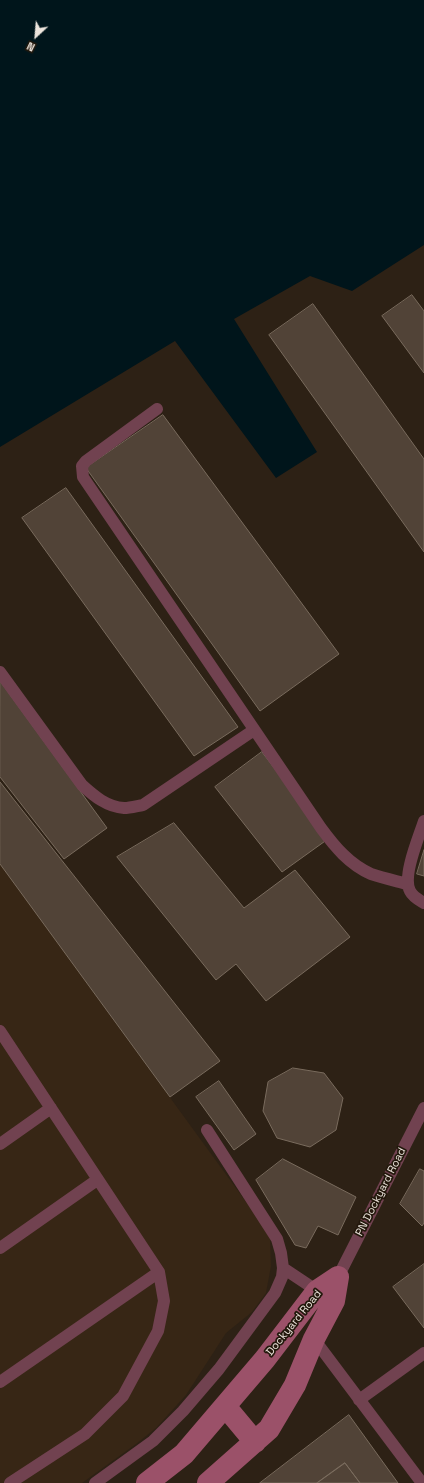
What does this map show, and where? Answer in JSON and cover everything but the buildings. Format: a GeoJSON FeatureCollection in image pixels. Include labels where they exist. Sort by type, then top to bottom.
{"type":"FeatureCollection","features":[{"type":"Feature","properties":{"kind":"street","name":"Dockyard Road"},"geometry":{"type":"LineString","coordinates":[[147,1483],[184,1454],[265,1358],[326,1296],[338,1277]]}},
{"type":"Feature","properties":{"kind":"street","name":"Dockyard Road"},"geometry":{"type":"LineString","coordinates":[[208,1483],[269,1429],[295,1385],[314,1340],[326,1296]]}},
{"type":"Feature","properties":{"kind":"street"},"geometry":{"type":"LineString","coordinates":[[225,1406],[255,1442]]}},
{"type":"Feature","properties":{"kind":"lane"},"geometry":{"type":"LineString","coordinates":[[157,409],[86,461],[82,466],[82,477],[321,828],[337,849],[353,864],[372,874],[407,884]]}},
{"type":"Feature","properties":{"kind":"lane"},"geometry":{"type":"LineString","coordinates":[[0,672],[82,785],[95,797],[108,804],[123,808],[143,805],[254,730]]}},
{"type":"Feature","properties":{"kind":"lane"},"geometry":{"type":"LineString","coordinates":[[424,820],[407,873],[407,884],[410,891],[414,897],[424,903]]}},
{"type":"Feature","properties":{"kind":"lane"},"geometry":{"type":"LineString","coordinates":[[0,1031],[159,1272],[164,1301],[158,1331],[123,1396],[85,1434],[10,1483]]}},
{"type":"Feature","properties":{"kind":"lane"},"geometry":{"type":"LineString","coordinates":[[0,1144],[51,1108]]}},
{"type":"Feature","properties":{"kind":"lane","name":"PN Dockyard Road"},"geometry":{"type":"LineString","coordinates":[[338,1277],[424,1108]]}},
{"type":"Feature","properties":{"kind":"lane"},"geometry":{"type":"LineString","coordinates":[[95,1483],[153,1441],[183,1411],[219,1369],[275,1293],[282,1277],[283,1268],[278,1239],[208,1130]]}},
{"type":"Feature","properties":{"kind":"lane"},"geometry":{"type":"LineString","coordinates":[[0,1248],[97,1180]]}},
{"type":"Feature","properties":{"kind":"lane"},"geometry":{"type":"LineString","coordinates":[[283,1268],[326,1296]]}},
{"type":"Feature","properties":{"kind":"lane"},"geometry":{"type":"LineString","coordinates":[[0,1382],[159,1272]]}},
{"type":"Feature","properties":{"kind":"lane"},"geometry":{"type":"LineString","coordinates":[[314,1340],[422,1483]]}},
{"type":"Feature","properties":{"kind":"lane"},"geometry":{"type":"LineString","coordinates":[[360,1400],[424,1353]]}},
{"type":"Feature","properties":{"kind":"shaded area"},"geometry":{"type":"Polygon","coordinates":[[[0,864],[257,1217],[270,1239],[271,1266],[266,1293],[252,1312],[226,1333],[186,1395],[156,1428],[82,1483],[0,1483],[0,864]]]}},
{"type":"Feature","properties":{"kind":"water"},"geometry":{"type":"Polygon","coordinates":[[[0,0],[424,0],[424,245],[352,291],[310,276],[234,319],[317,452],[276,478],[175,341],[0,447],[0,0]]]}}]}
